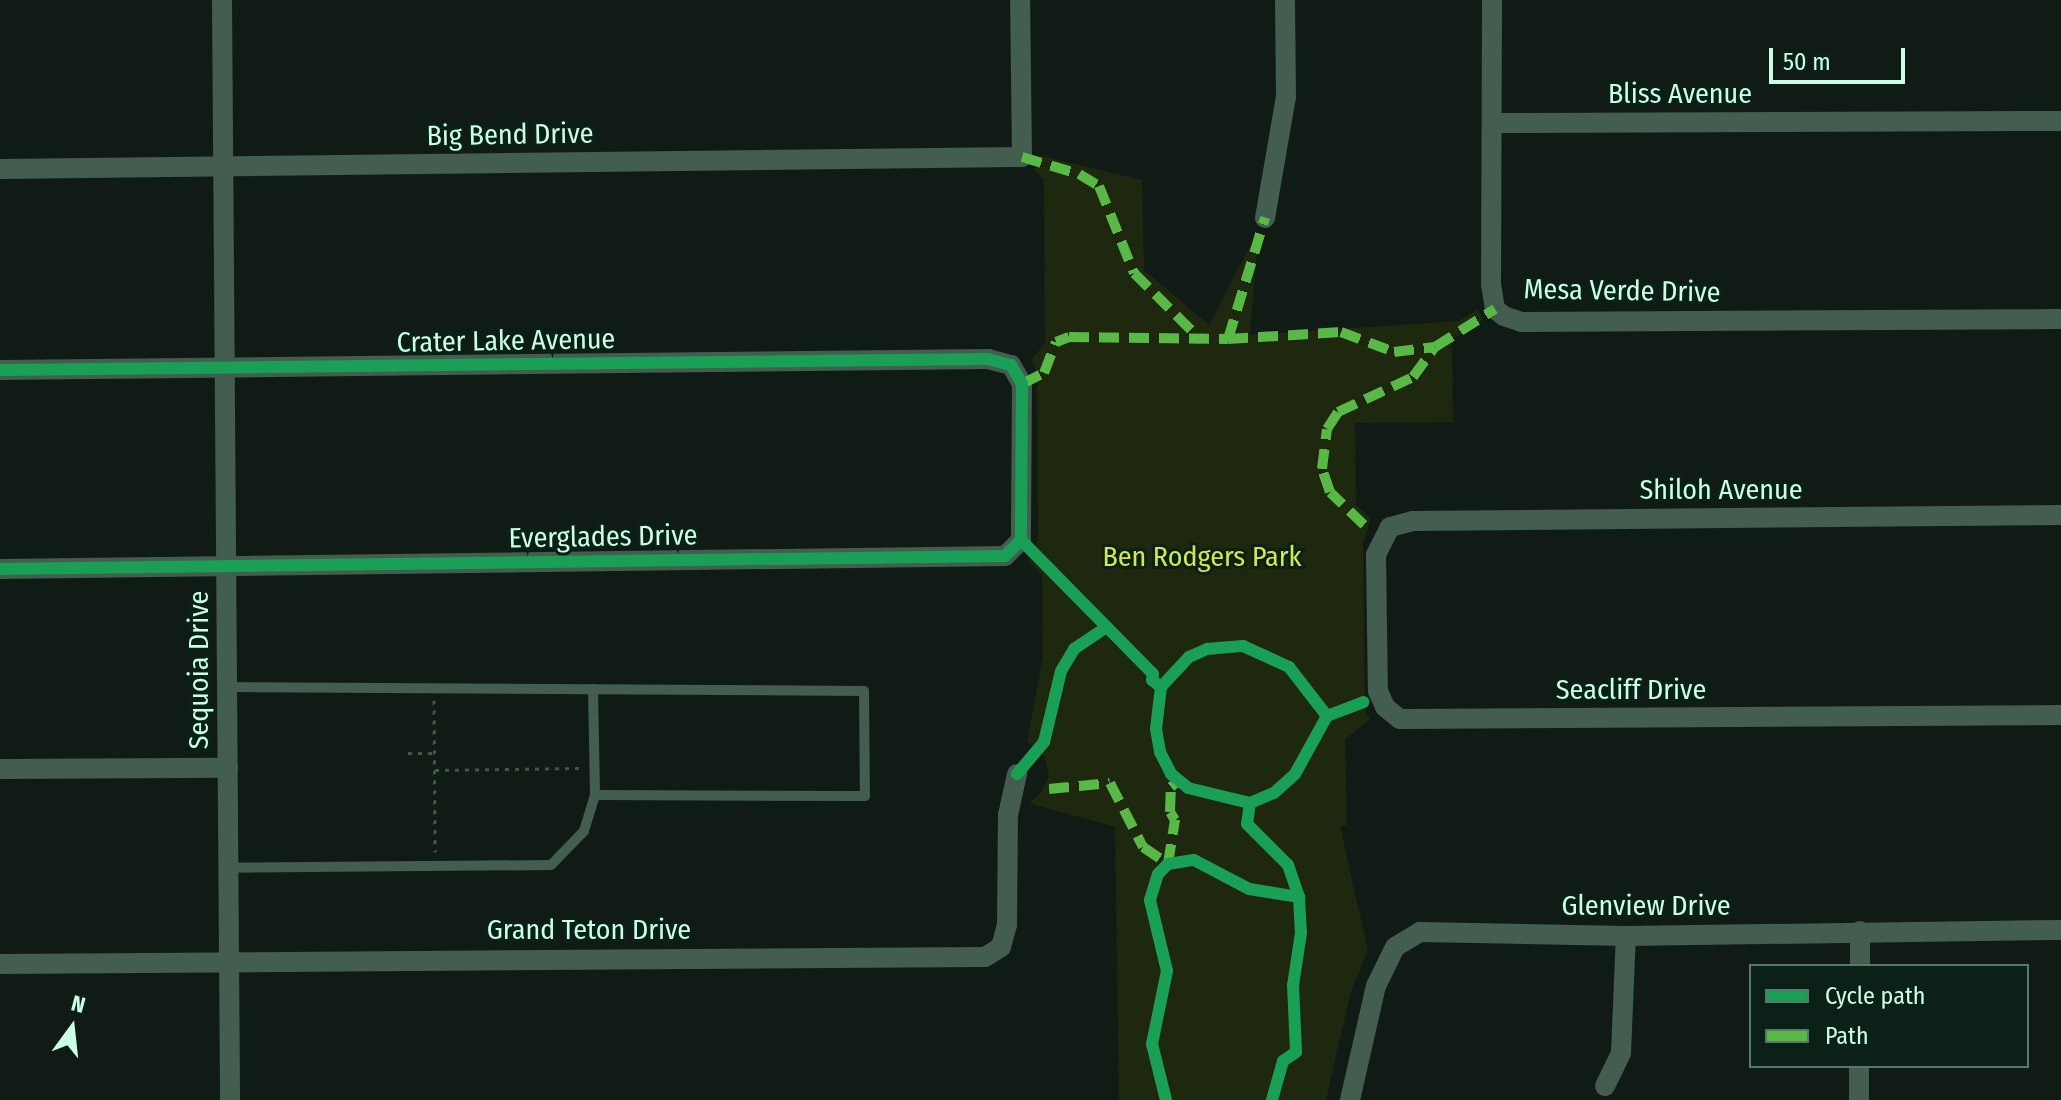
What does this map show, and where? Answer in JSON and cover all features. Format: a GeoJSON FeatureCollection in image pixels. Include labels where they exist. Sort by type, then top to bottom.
{"type":"FeatureCollection","features":[{"type":"Feature","properties":{"kind":"street","name":"Sequoia Drive"},"geometry":{"type":"LineString","coordinates":[[222,0],[232,960],[230,1100]]}},
{"type":"Feature","properties":{"kind":"street","name":"Big Bend Drive"},"geometry":{"type":"LineString","coordinates":[[0,169],[1022,157],[1020,0]]}},
{"type":"Feature","properties":{"kind":"street"},"geometry":{"type":"LineString","coordinates":[[1265,218],[1286,97],[1285,0]]}},
{"type":"Feature","properties":{"kind":"street","name":"Mesa Verde Drive"},"geometry":{"type":"LineString","coordinates":[[1492,0],[1491,284],[1495,309],[1504,316],[1521,322],[2061,319]]}},
{"type":"Feature","properties":{"kind":"street","name":"Bliss Avenue"},"geometry":{"type":"LineString","coordinates":[[1492,123],[2061,121]]}},
{"type":"Feature","properties":{"kind":"street","name":"Crater Lake Avenue"},"geometry":{"type":"LineString","coordinates":[[0,370],[988,359],[1011,365]]}},
{"type":"Feature","properties":{"kind":"street","name":"Everglades Drive"},"geometry":{"type":"LineString","coordinates":[[0,569],[1005,556],[1021,540],[1022,384],[1011,365]]}},
{"type":"Feature","properties":{"kind":"street","name":"Shiloh Avenue"},"geometry":{"type":"LineString","coordinates":[[1385,532],[1413,521],[2061,515]]}},
{"type":"Feature","properties":{"kind":"street","name":"Seacliff Drive"},"geometry":{"type":"LineString","coordinates":[[1385,532],[1376,555],[1378,691],[1385,707],[1400,719],[2061,715]]}},
{"type":"Feature","properties":{"kind":"street"},"geometry":{"type":"LineString","coordinates":[[0,769],[228,768]]}},
{"type":"Feature","properties":{"kind":"street","name":"Grand Teton Drive"},"geometry":{"type":"LineString","coordinates":[[0,964],[985,957],[1001,947],[1007,925],[1008,815],[1017,774]]}},
{"type":"Feature","properties":{"kind":"street","name":"Glenview Drive"},"geometry":{"type":"LineString","coordinates":[[1350,1100],[1376,986],[1395,947],[1420,932],[1626,936],[2061,930]]}},
{"type":"Feature","properties":{"kind":"street"},"geometry":{"type":"LineString","coordinates":[[1860,931],[1860,964]]}},
{"type":"Feature","properties":{"kind":"street"},"geometry":{"type":"LineString","coordinates":[[1605,1086],[1621,1053],[1626,936]]}},
{"type":"Feature","properties":{"kind":"street"},"geometry":{"type":"LineString","coordinates":[[1859,1068],[1859,1100]]}},
{"type":"Feature","properties":{"kind":"lane"},"geometry":{"type":"LineString","coordinates":[[227,687],[864,691],[865,796],[595,795]]}},
{"type":"Feature","properties":{"kind":"lane"},"geometry":{"type":"LineString","coordinates":[[230,868],[551,865],[584,831],[595,795],[593,689]]}},
{"type":"Feature","properties":{"kind":"path"},"geometry":{"type":"LineString","coordinates":[[434,697],[435,856]]}},
{"type":"Feature","properties":{"kind":"path"},"geometry":{"type":"LineString","coordinates":[[408,753],[435,753]]}},
{"type":"Feature","properties":{"kind":"path"},"geometry":{"type":"LineString","coordinates":[[435,770],[582,768]]}},
{"type":"Feature","properties":{"kind":"green space","name":"Ben Rodgers Park"},"geometry":{"type":"Polygon","coordinates":[[[1042,156],[1142,180],[1144,270],[1209,325],[1250,246],[1257,249],[1250,335],[1459,321],[1478,309],[1483,320],[1452,340],[1453,422],[1355,423],[1356,505],[1371,518],[1363,543],[1365,711],[1370,720],[1345,739],[1347,825],[1340,826],[1368,950],[1351,991],[1326,1100],[1119,1100],[1115,827],[1029,803],[1041,793],[1049,776],[1045,757],[1027,741],[1043,658],[1042,575],[1029,562],[1038,539],[1037,374],[1032,359],[1045,343],[1044,180],[1034,170],[1042,156]]]}},
{"type":"Feature","properties":{"kind":"marked path"},"geometry":{"type":"LineString","coordinates":[[1022,157],[1079,174],[1099,186],[1134,273],[1201,340]]}},
{"type":"Feature","properties":{"kind":"marked path"},"geometry":{"type":"LineString","coordinates":[[1228,339],[1265,218]]}},
{"type":"Feature","properties":{"kind":"marked path"},"geometry":{"type":"LineString","coordinates":[[1022,384],[1044,373],[1056,342],[1069,337],[1228,339],[1341,332],[1394,352],[1435,347],[1495,309]]}},
{"type":"Feature","properties":{"kind":"marked path"},"geometry":{"type":"LineString","coordinates":[[1364,525],[1330,492],[1322,469],[1327,429],[1338,412],[1413,377],[1435,347]]}},
{"type":"Feature","properties":{"kind":"marked path"},"geometry":{"type":"LineString","coordinates":[[1049,789],[1110,783],[1143,847],[1168,864],[1175,820],[1170,812],[1171,787],[1179,780]]}},
{"type":"Feature","properties":{"kind":"cycle path"},"geometry":{"type":"LineString","coordinates":[[0,370],[988,359],[1011,365],[1022,384],[1021,540],[1005,556],[0,569]]}},
{"type":"Feature","properties":{"kind":"cycle path"},"geometry":{"type":"LineString","coordinates":[[1021,540],[1153,674],[1152,680],[1161,687],[1156,729],[1160,752],[1171,774],[1188,788],[1250,803],[1274,793],[1295,774],[1327,716],[1363,702]]}},
{"type":"Feature","properties":{"kind":"cycle path"},"geometry":{"type":"LineString","coordinates":[[1017,774],[1044,742],[1061,671],[1074,649],[1104,629]]}},
{"type":"Feature","properties":{"kind":"cycle path"},"geometry":{"type":"LineString","coordinates":[[1161,687],[1189,657],[1207,649],[1243,646],[1289,667],[1327,716]]}},
{"type":"Feature","properties":{"kind":"cycle path"},"geometry":{"type":"LineString","coordinates":[[1250,803],[1247,824],[1288,865],[1299,897],[1301,933],[1293,985],[1296,1052],[1283,1061],[1272,1100]]}},
{"type":"Feature","properties":{"kind":"cycle path"},"geometry":{"type":"LineString","coordinates":[[1166,1100],[1152,1044],[1167,971],[1150,900],[1158,874],[1168,864],[1194,860],[1249,889],[1299,897]]}}]}
